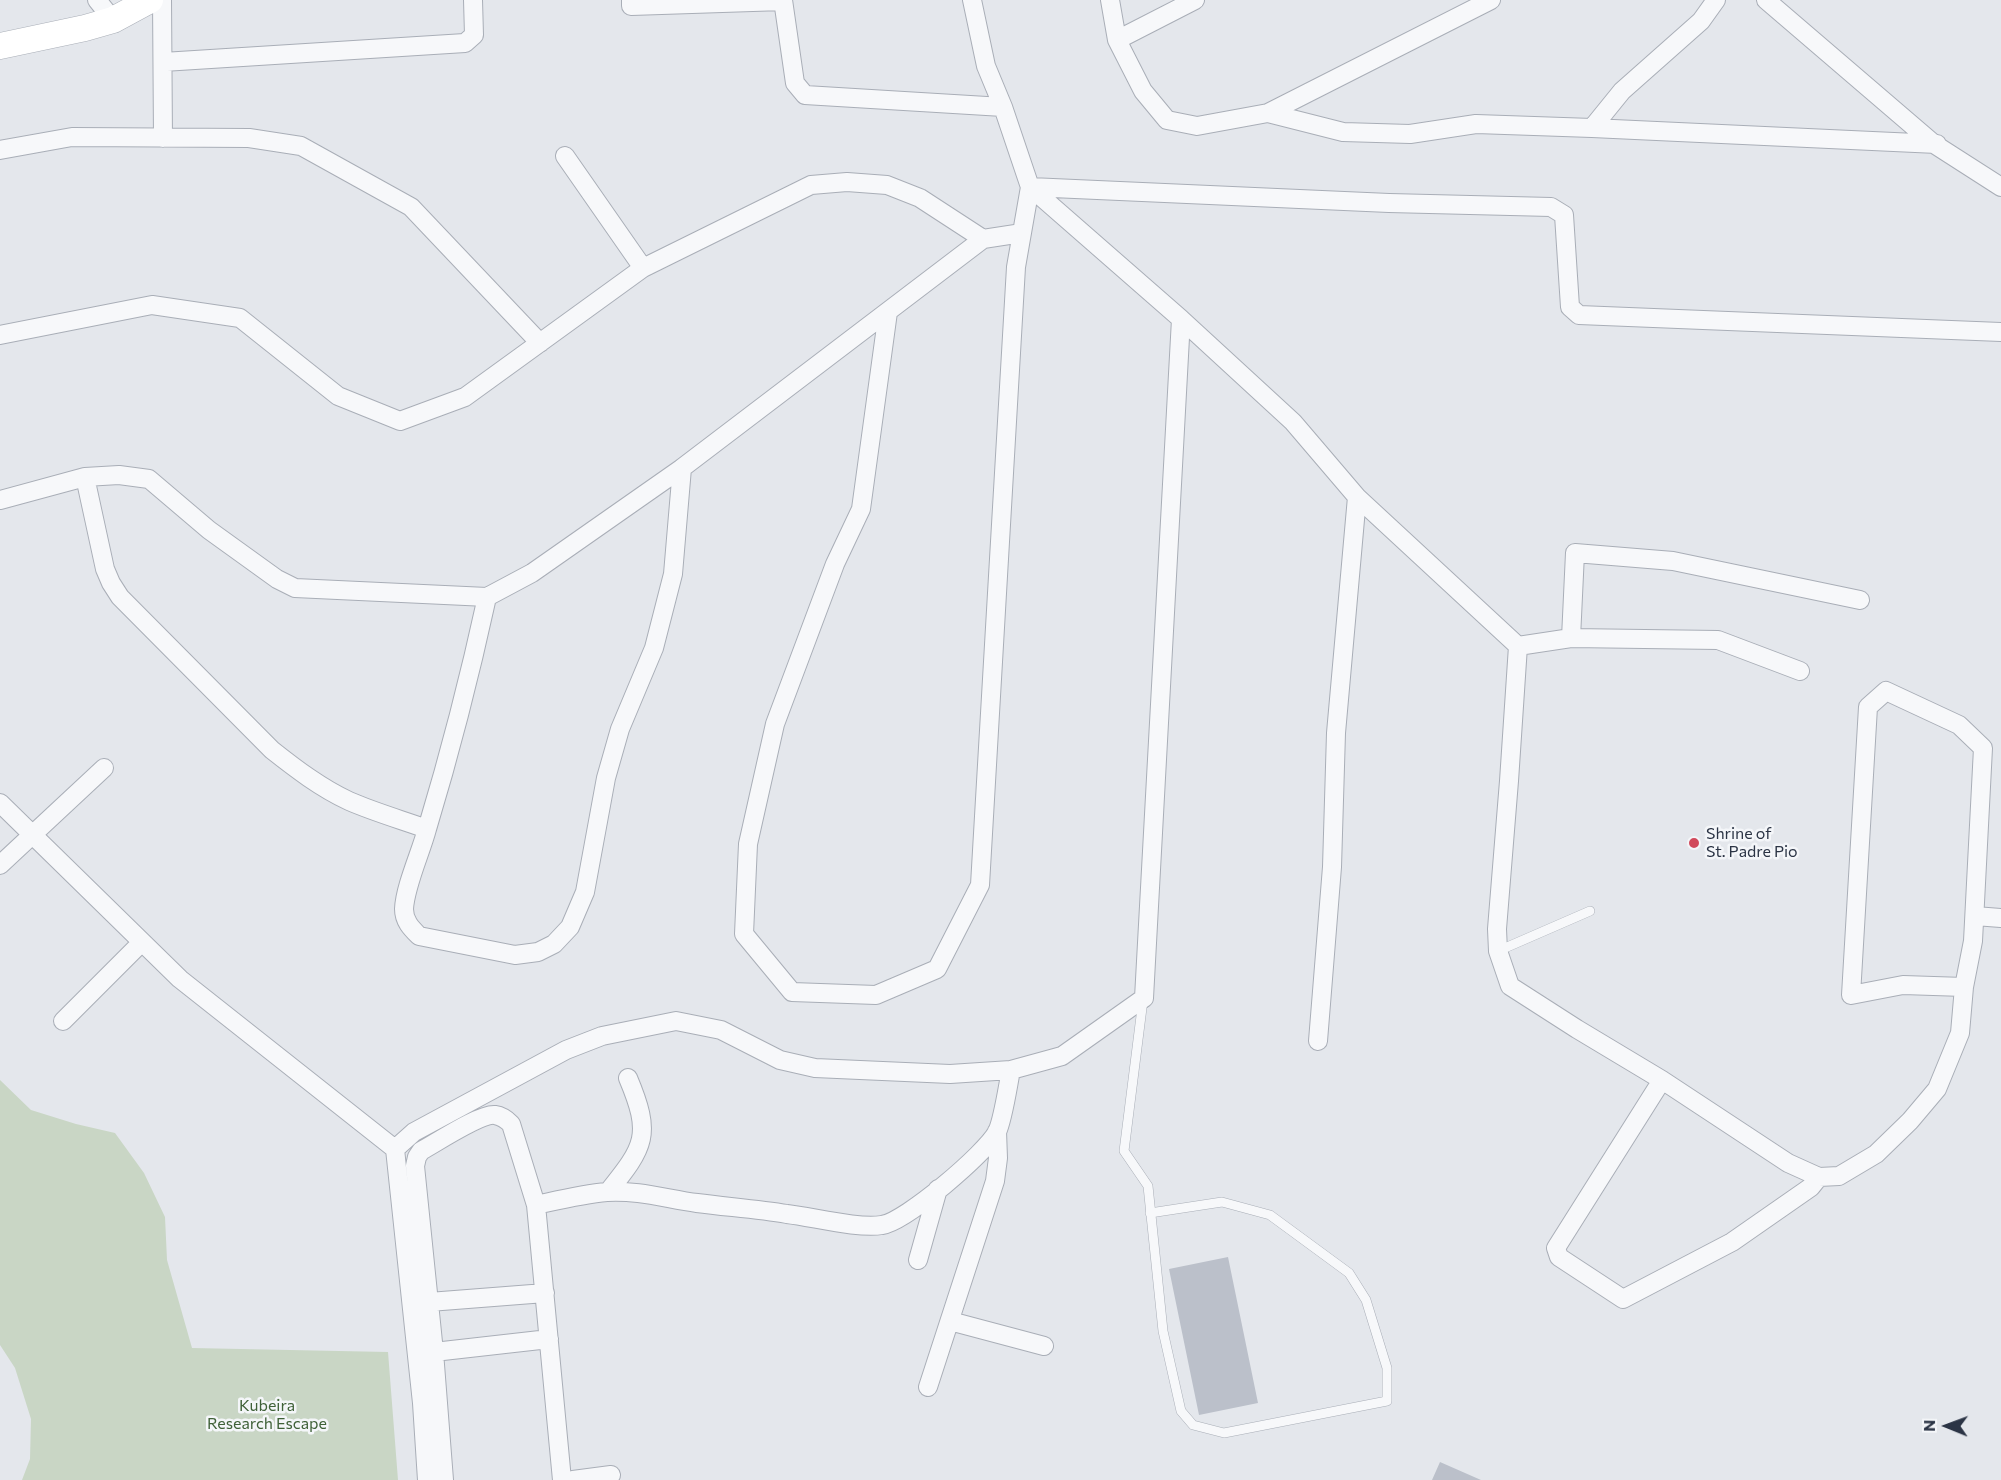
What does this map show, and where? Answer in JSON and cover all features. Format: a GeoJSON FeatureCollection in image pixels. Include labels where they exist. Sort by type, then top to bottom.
{"type":"FeatureCollection","features":[{"type":"Feature","properties":{"kind":"street"},"geometry":{"type":"LineString","coordinates":[[97,0],[113,20]]}},
{"type":"Feature","properties":{"kind":"street"},"geometry":{"type":"LineString","coordinates":[[0,46],[113,20],[150,0]]}},
{"type":"Feature","properties":{"kind":"street"},"geometry":{"type":"LineString","coordinates":[[162,0],[163,138]]}},
{"type":"Feature","properties":{"kind":"street"},"geometry":{"type":"LineString","coordinates":[[163,62],[465,44],[474,35],[473,0]]}},
{"type":"Feature","properties":{"kind":"street"},"geometry":{"type":"LineString","coordinates":[[631,0],[632,6],[783,0],[795,83],[805,95],[1004,106]]}},
{"type":"Feature","properties":{"kind":"street"},"geometry":{"type":"LineString","coordinates":[[888,312],[861,509],[835,564],[776,724],[748,844],[744,934],[792,992],[876,995],[937,969],[980,885],[1016,267],[1030,187],[1004,106],[986,66],[972,0]]}},
{"type":"Feature","properties":{"kind":"street"},"geometry":{"type":"LineString","coordinates":[[1110,0],[1118,40],[1143,91],[1167,120],[1197,126],[1268,113],[1491,0]]}},
{"type":"Feature","properties":{"kind":"street"},"geometry":{"type":"LineString","coordinates":[[1118,40],[1195,0]]}},
{"type":"Feature","properties":{"kind":"street"},"geometry":{"type":"LineString","coordinates":[[1592,128],[1622,91],[1701,21],[1716,0]]}},
{"type":"Feature","properties":{"kind":"street"},"geometry":{"type":"LineString","coordinates":[[1766,0],[1935,144],[2001,188]]}},
{"type":"Feature","properties":{"kind":"street"},"geometry":{"type":"LineString","coordinates":[[1268,113],[1343,132],[1410,134],[1476,124],[1935,144]]}},
{"type":"Feature","properties":{"kind":"street"},"geometry":{"type":"LineString","coordinates":[[0,150],[72,137],[249,138],[301,146],[411,207],[540,343]]}},
{"type":"Feature","properties":{"kind":"street"},"geometry":{"type":"LineString","coordinates":[[566,156],[643,268]]}},
{"type":"Feature","properties":{"kind":"street"},"geometry":{"type":"LineString","coordinates":[[0,335],[152,304],[240,318],[338,396],[400,421],[465,397],[643,268],[812,185],[835,183],[887,185],[920,198],[983,239]]}},
{"type":"Feature","properties":{"kind":"street"},"geometry":{"type":"LineString","coordinates":[[1030,187],[1181,319],[1293,422],[1357,497],[1518,646]]}},
{"type":"Feature","properties":{"kind":"street"},"geometry":{"type":"LineString","coordinates":[[1030,187],[1389,203],[1551,207],[1564,215],[1570,307],[1578,315],[2001,332]]}},
{"type":"Feature","properties":{"kind":"street"},"geometry":{"type":"LineString","coordinates":[[0,500],[85,477],[119,475],[149,479],[209,530],[277,579],[296,588],[487,597],[532,573],[682,468],[983,239],[1022,233]]}},
{"type":"Feature","properties":{"kind":"street"},"geometry":{"type":"LineString","coordinates":[[396,1149],[414,1132],[566,1050],[602,1036],[676,1021],[721,1030],[780,1060],[815,1068],[950,1074],[1011,1070],[1062,1056],[1144,998],[1181,319]]}},
{"type":"Feature","properties":{"kind":"street"},"geometry":{"type":"LineString","coordinates":[[487,597],[474,660],[427,830],[405,899],[404,912],[408,924],[419,936],[515,955],[538,952],[554,944],[570,927],[585,892],[606,778],[620,729],[654,648],[673,573],[682,468]]}},
{"type":"Feature","properties":{"kind":"street"},"geometry":{"type":"LineString","coordinates":[[85,477],[105,569],[120,597],[272,750],[293,766],[349,801],[427,830]]}},
{"type":"Feature","properties":{"kind":"street"},"geometry":{"type":"LineString","coordinates":[[1318,1041],[1332,867],[1336,733],[1357,497]]}},
{"type":"Feature","properties":{"kind":"street"},"geometry":{"type":"LineString","coordinates":[[1571,638],[1575,553],[1672,561],[1860,600]]}},
{"type":"Feature","properties":{"kind":"street"},"geometry":{"type":"LineString","coordinates":[[1518,646],[1571,638],[1718,640],[1800,671]]}},
{"type":"Feature","properties":{"kind":"street"},"geometry":{"type":"LineString","coordinates":[[1518,646],[1497,929],[1498,951],[1510,986],[1662,1080],[1788,1163],[1819,1177],[1839,1176],[1876,1154],[1911,1121],[1937,1089],[1960,1033],[1964,987],[1975,916],[1983,748],[1959,725],[1886,692],[1868,707],[1851,995],[1903,985],[1964,987]]}},
{"type":"Feature","properties":{"kind":"street"},"geometry":{"type":"LineString","coordinates":[[0,865],[104,768]]}},
{"type":"Feature","properties":{"kind":"street"},"geometry":{"type":"LineString","coordinates":[[0,803],[180,979],[396,1149],[422,1402],[427,1480]]}},
{"type":"Feature","properties":{"kind":"street"},"geometry":{"type":"LineString","coordinates":[[1975,916],[2001,918]]}},
{"type":"Feature","properties":{"kind":"street"},"geometry":{"type":"LineString","coordinates":[[63,1022],[142,942]]}},
{"type":"Feature","properties":{"kind":"street"},"geometry":{"type":"LineString","coordinates":[[928,1387],[995,1181],[998,1158],[997,1131],[1011,1070]]}},
{"type":"Feature","properties":{"kind":"street"},"geometry":{"type":"LineString","coordinates":[[608,1192],[633,1160],[640,1144],[642,1128],[639,1105],[628,1078]]}},
{"type":"Feature","properties":{"kind":"street"},"geometry":{"type":"LineString","coordinates":[[1662,1080],[1557,1248],[1559,1257],[1623,1299],[1732,1242],[1811,1187],[1819,1177]]}},
{"type":"Feature","properties":{"kind":"street"},"geometry":{"type":"LineString","coordinates":[[444,1480],[434,1352],[415,1175],[417,1157],[421,1151],[481,1118],[493,1114],[505,1118],[512,1124],[536,1205],[561,1480]]}},
{"type":"Feature","properties":{"kind":"street"},"geometry":{"type":"LineString","coordinates":[[536,1205],[608,1192],[638,1193],[864,1226],[883,1225],[899,1218],[938,1189],[985,1148],[997,1131]]}},
{"type":"Feature","properties":{"kind":"street"},"geometry":{"type":"LineString","coordinates":[[918,1260],[938,1189]]}},
{"type":"Feature","properties":{"kind":"street"},"geometry":{"type":"LineString","coordinates":[[429,1302],[545,1293]]}},
{"type":"Feature","properties":{"kind":"street"},"geometry":{"type":"LineString","coordinates":[[950,1321],[1044,1346]]}},
{"type":"Feature","properties":{"kind":"street"},"geometry":{"type":"LineString","coordinates":[[434,1352],[549,1339]]}},
{"type":"Feature","properties":{"kind":"street"},"geometry":{"type":"LineString","coordinates":[[573,1480],[611,1475]]}},
{"type":"Feature","properties":{"kind":"lane"},"geometry":{"type":"LineString","coordinates":[[1498,951],[1590,911]]}},
{"type":"Feature","properties":{"kind":"lane"},"geometry":{"type":"LineString","coordinates":[[1144,998],[1124,1151],[1148,1186],[1149,1213],[1163,1331],[1181,1411],[1192,1425],[1224,1433],[1387,1401],[1387,1368],[1366,1300],[1349,1273],[1270,1215],[1222,1202],[1149,1213]]}},
{"type":"Feature","properties":{"kind":"green space","name":"Kubeira Research Escape"},"geometry":{"type":"Polygon","coordinates":[[[0,1080],[31,1110],[115,1133],[144,1173],[165,1217],[167,1260],[192,1348],[388,1352],[398,1480],[22,1480],[30,1459],[31,1419],[15,1368],[0,1345],[0,1080]]]}},
{"type":"Feature","properties":{"kind":"building"},"geometry":{"type":"Polygon","coordinates":[[[1228,1257],[1258,1403],[1199,1415],[1169,1269],[1228,1257]]]}},
{"type":"Feature","properties":{"kind":"building"},"geometry":{"type":"Polygon","coordinates":[[[1440,1462],[1481,1480],[1432,1480],[1440,1462]]]}},
{"type":"Feature","properties":{"kind":"place","name":"Shrine of St. Padre Pio"},"geometry":{"type":"Point","coordinates":[1694,843]}}]}
